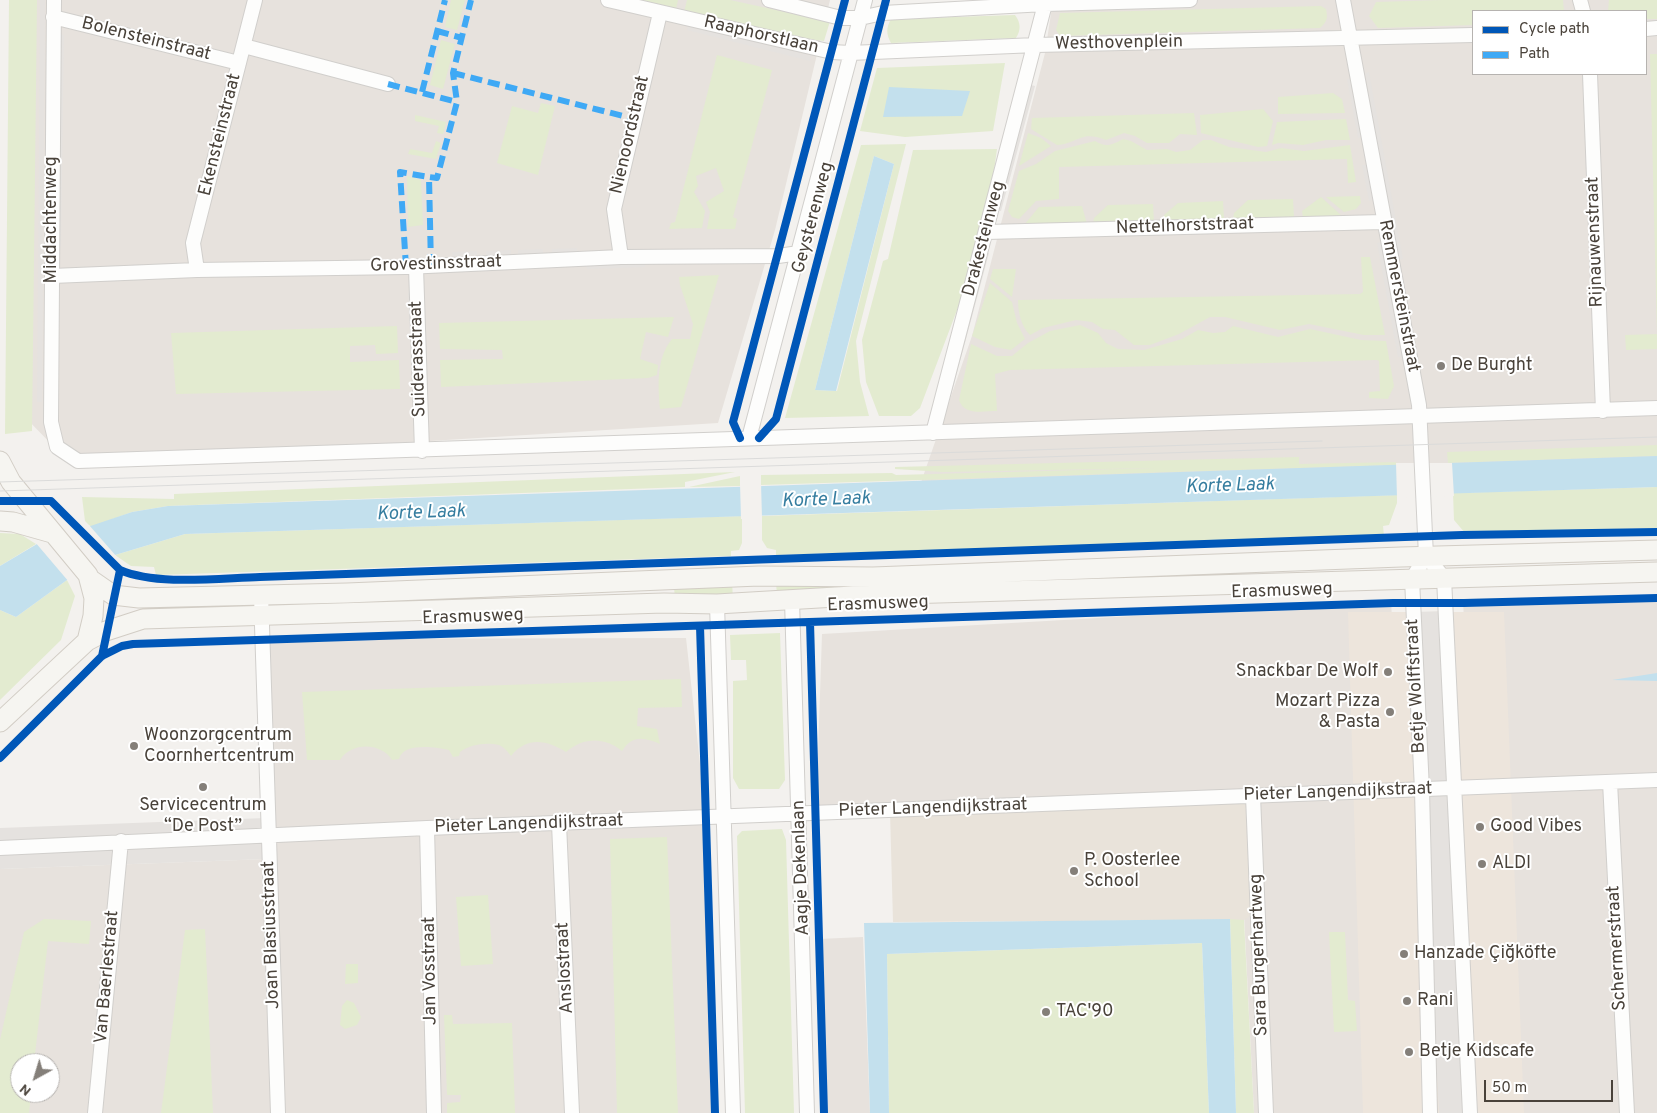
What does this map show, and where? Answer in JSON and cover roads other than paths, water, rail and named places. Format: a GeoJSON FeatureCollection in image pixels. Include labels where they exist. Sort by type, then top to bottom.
{"type":"FeatureCollection","features":[{"type":"Feature","properties":{"kind":"main road"},"geometry":{"type":"LineString","coordinates":[[0,461],[11,482],[52,533]]}},
{"type":"Feature","properties":{"kind":"main road"},"geometry":{"type":"LineString","coordinates":[[0,521],[13,522],[52,533]]}},
{"type":"Feature","properties":{"kind":"main road","name":"Erasmusweg"},"geometry":{"type":"LineString","coordinates":[[52,533],[89,577],[107,592],[123,597],[347,593],[791,575],[912,575],[1426,556],[1657,550]]}},
{"type":"Feature","properties":{"kind":"main road","name":"Erasmusweg"},"geometry":{"type":"LineString","coordinates":[[0,722],[87,641],[106,631],[143,619],[664,602],[717,604],[879,595],[1657,572]]}},
{"type":"Feature","properties":{"kind":"main road"},"geometry":{"type":"LineString","coordinates":[[87,641],[93,616],[94,598],[89,577]]}},
{"type":"Feature","properties":{"kind":"street","name":"Middachtenweg"},"geometry":{"type":"LineString","coordinates":[[54,0],[51,412],[54,440],[57,447],[78,461],[422,451]]}},
{"type":"Feature","properties":{"kind":"street","name":"Ekensteinstraat"},"geometry":{"type":"LineString","coordinates":[[197,270],[193,243],[255,0]]}},
{"type":"Feature","properties":{"kind":"street","name":"Raaphorstlaan"},"geometry":{"type":"LineString","coordinates":[[608,0],[832,52],[850,53],[1036,45]]}},
{"type":"Feature","properties":{"kind":"street","name":"Raaphorstlaan"},"geometry":{"type":"LineString","coordinates":[[769,0],[841,18],[860,18],[883,13],[1045,4]]}},
{"type":"Feature","properties":{"kind":"street","name":"Geysterenweg"},"geometry":{"type":"LineString","coordinates":[[749,438],[865,0]]}},
{"type":"Feature","properties":{"kind":"street"},"geometry":{"type":"LineString","coordinates":[[1045,4],[1190,0]]}},
{"type":"Feature","properties":{"kind":"street"},"geometry":{"type":"LineString","coordinates":[[1343,0],[1351,38]]}},
{"type":"Feature","properties":{"kind":"street","name":"Westhovenplein"},"geometry":{"type":"LineString","coordinates":[[1045,4],[1036,45],[1472,34]]}},
{"type":"Feature","properties":{"kind":"street","name":"Nienoordstraat"},"geometry":{"type":"LineString","coordinates":[[620,258],[614,209],[660,13]]}},
{"type":"Feature","properties":{"kind":"street","name":"Bolensteinstraat"},"geometry":{"type":"LineString","coordinates":[[53,17],[239,63]]}},
{"type":"Feature","properties":{"kind":"street","name":"Remmersteinstraat"},"geometry":{"type":"LineString","coordinates":[[1351,38],[1383,222],[1420,416],[1426,556]]}},
{"type":"Feature","properties":{"kind":"street","name":"Drakesteinweg"},"geometry":{"type":"LineString","coordinates":[[933,433],[1036,45]]}},
{"type":"Feature","properties":{"kind":"street"},"geometry":{"type":"LineString","coordinates":[[244,46],[388,84]]}},
{"type":"Feature","properties":{"kind":"street","name":"Rijnauwenstraat"},"geometry":{"type":"LineString","coordinates":[[1590,75],[1603,411]]}},
{"type":"Feature","properties":{"kind":"street","name":"Nettelhorststraat"},"geometry":{"type":"LineString","coordinates":[[986,232],[1383,222]]}},
{"type":"Feature","properties":{"kind":"street","name":"Grovestinsstraat"},"geometry":{"type":"LineString","coordinates":[[52,276],[197,270],[416,267],[620,258],[768,256],[799,253]]}},
{"type":"Feature","properties":{"kind":"street","name":"Suiderasstraat"},"geometry":{"type":"LineString","coordinates":[[416,267],[422,451]]}},
{"type":"Feature","properties":{"kind":"street"},"geometry":{"type":"LineString","coordinates":[[422,451],[749,438],[1657,408]]}},
{"type":"Feature","properties":{"kind":"street"},"geometry":{"type":"LineString","coordinates":[[1412,579],[1426,556],[1444,578]]}},
{"type":"Feature","properties":{"kind":"street","name":"Betje Wolffstraat"},"geometry":{"type":"LineString","coordinates":[[1444,578],[1470,1113]]}},
{"type":"Feature","properties":{"kind":"street","name":"Betje Wolffstraat"},"geometry":{"type":"LineString","coordinates":[[1412,579],[1422,790],[1430,1113]]}},
{"type":"Feature","properties":{"kind":"street","name":"Joan Blasiusstraat"},"geometry":{"type":"LineString","coordinates":[[260,594],[278,1113]]}},
{"type":"Feature","properties":{"kind":"street","name":"Aagje Dekenlaan"},"geometry":{"type":"LineString","coordinates":[[792,600],[807,1113]]}},
{"type":"Feature","properties":{"kind":"street"},"geometry":{"type":"LineString","coordinates":[[717,604],[733,1113]]}},
{"type":"Feature","properties":{"kind":"street","name":"Pieter Langendijkstraat"},"geometry":{"type":"LineString","coordinates":[[0,848],[427,828],[1657,780]]}},
{"type":"Feature","properties":{"kind":"street","name":"Schermerstraat"},"geometry":{"type":"LineString","coordinates":[[1610,782],[1626,1113]]}},
{"type":"Feature","properties":{"kind":"street","name":"Sara Burgerhartweg"},"geometry":{"type":"LineString","coordinates":[[1253,796],[1266,1113]]}},
{"type":"Feature","properties":{"kind":"street","name":"Anslostraat"},"geometry":{"type":"LineString","coordinates":[[559,824],[572,1113]]}},
{"type":"Feature","properties":{"kind":"street","name":"Jan Vosstraat"},"geometry":{"type":"LineString","coordinates":[[427,828],[434,1113]]}},
{"type":"Feature","properties":{"kind":"street","name":"Van Baerlestraat"},"geometry":{"type":"LineString","coordinates":[[95,1113],[121,841]]}},
{"type":"Feature","properties":{"kind":"water"},"geometry":{"type":"Polygon","coordinates":[[[889,87],[970,91],[962,116],[883,117],[889,87]]]}},
{"type":"Feature","properties":{"kind":"water"},"geometry":{"type":"Polygon","coordinates":[[[874,156],[894,164],[836,391],[815,390],[874,156]]]}},
{"type":"Feature","properties":{"kind":"water","name":"Korte Laak"},"geometry":{"type":"Polygon","coordinates":[[[1657,456],[1657,487],[185,534],[115,555],[67,580],[16,617],[0,610],[0,566],[37,544],[132,512],[168,506],[1657,456]]]}},
{"type":"Feature","properties":{"kind":"water"},"geometry":{"type":"Polygon","coordinates":[[[1657,673],[1657,681],[1612,680],[1657,673]]]}},
{"type":"Feature","properties":{"kind":"water"},"geometry":{"type":"Polygon","coordinates":[[[1230,919],[1236,1113],[1209,1113],[1202,943],[887,954],[889,1113],[870,1113],[864,923],[1230,919]]]}},
{"type":"Feature","properties":{"kind":"tram line"},"geometry":{"type":"LineString","coordinates":[[0,491],[1657,437]]}},
{"type":"Feature","properties":{"kind":"tram line"},"geometry":{"type":"LineString","coordinates":[[0,482],[1322,441]]}},
{"type":"Feature","properties":{"kind":"place","name":"De Burght"},"geometry":{"type":"Point","coordinates":[1441,366]}},
{"type":"Feature","properties":{"kind":"place","name":"Snackbar De Wolf"},"geometry":{"type":"Point","coordinates":[1388,672]}},
{"type":"Feature","properties":{"kind":"place","name":"Mozart Pizza & Pasta"},"geometry":{"type":"Point","coordinates":[1390,712]}},
{"type":"Feature","properties":{"kind":"place","name":"Woonzorgcentrum Coornhertcentrum"},"geometry":{"type":"Point","coordinates":[134,746]}},
{"type":"Feature","properties":{"kind":"place","name":"Servicecentrum “De Post”"},"geometry":{"type":"Point","coordinates":[203,787]}},
{"type":"Feature","properties":{"kind":"place","name":"Good Vibes"},"geometry":{"type":"Point","coordinates":[1480,827]}},
{"type":"Feature","properties":{"kind":"place","name":"ALDI"},"geometry":{"type":"Point","coordinates":[1482,864]}},
{"type":"Feature","properties":{"kind":"place","name":"P. Oosterlee School"},"geometry":{"type":"Point","coordinates":[1074,871]}},
{"type":"Feature","properties":{"kind":"place","name":"Hanzade Çiğköfte"},"geometry":{"type":"Point","coordinates":[1404,954]}},
{"type":"Feature","properties":{"kind":"place","name":"Rani"},"geometry":{"type":"Point","coordinates":[1407,1001]}},
{"type":"Feature","properties":{"kind":"place","name":"TAC'90"},"geometry":{"type":"Point","coordinates":[1046,1012]}},
{"type":"Feature","properties":{"kind":"place","name":"Betje Kidscafe"},"geometry":{"type":"Point","coordinates":[1409,1052]}}]}
